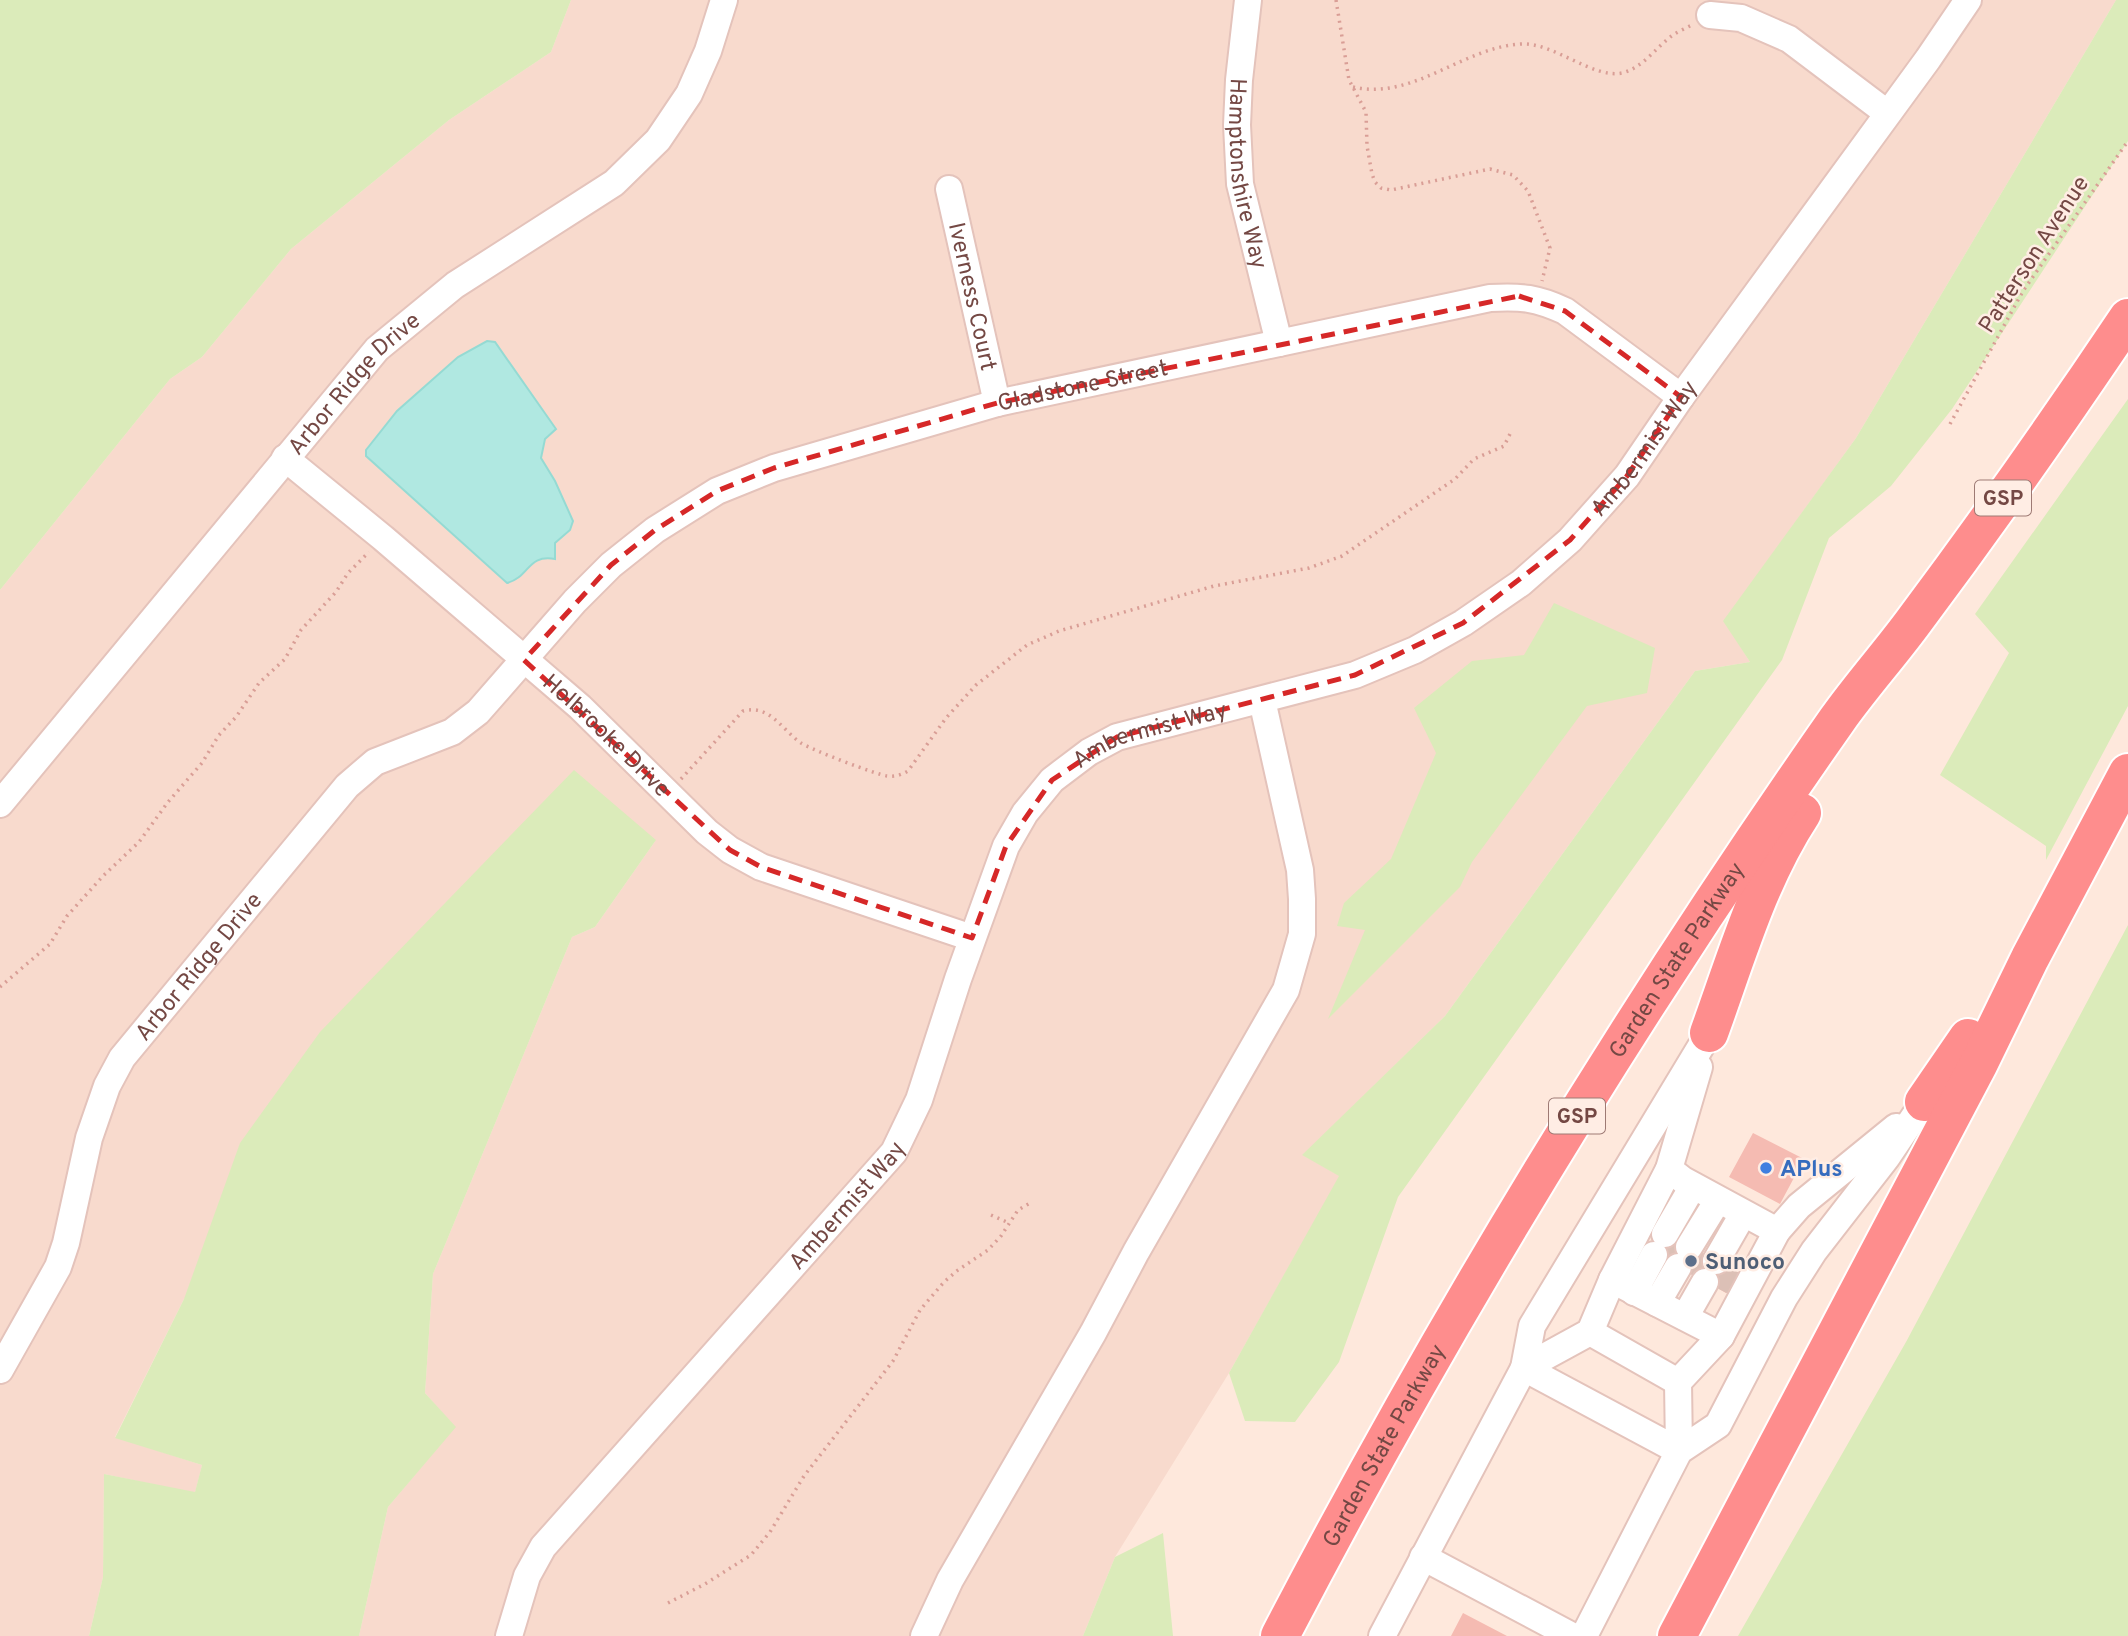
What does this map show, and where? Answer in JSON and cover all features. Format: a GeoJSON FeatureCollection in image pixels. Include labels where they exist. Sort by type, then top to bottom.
{"type":"FeatureCollection","features":[{"type":"Feature","properties":{"kind":"highway","name":"Garden State Parkway"},"geometry":{"type":"LineString","coordinates":[[1280,1636],[1435,1353],[1520,1208],[1668,969],[1840,716],[1914,621],[2128,318]]}},
{"type":"Feature","properties":{"kind":"highway"},"geometry":{"type":"LineString","coordinates":[[1709,1033],[1752,912],[1772,865],[1793,827],[1881,692],[1914,621]]}},
{"type":"Feature","properties":{"kind":"highway"},"geometry":{"type":"LineString","coordinates":[[1677,1636],[2128,774]]}},
{"type":"Feature","properties":{"kind":"highway"},"geometry":{"type":"LineString","coordinates":[[1924,1102],[1980,1020],[2030,958]]}},
{"type":"Feature","properties":{"kind":"street","name":"Arbor Ridge Drive"},"geometry":{"type":"LineString","coordinates":[[0,804],[377,349],[455,285],[614,183],[658,140],[689,94],[708,51],[724,0]]}},
{"type":"Feature","properties":{"kind":"street","name":"Hamptonshire Way"},"geometry":{"type":"LineString","coordinates":[[1248,0],[1237,125],[1240,184],[1279,343]]}},
{"type":"Feature","properties":{"kind":"street","name":"Ambermist Way"},"geometry":{"type":"LineString","coordinates":[[509,1636],[527,1576],[543,1547],[894,1152],[919,1100],[972,938],[1006,846],[1026,813],[1052,780],[1089,752],[1117,737],[1355,675],[1415,650],[1463,623],[1521,583],[1570,540],[1627,476],[1681,397],[1968,0]]}},
{"type":"Feature","properties":{"kind":"street"},"geometry":{"type":"LineString","coordinates":[[1710,15],[1741,18],[1790,39],[1887,113]]}},
{"type":"Feature","properties":{"kind":"street","name":"Iverness Court"},"geometry":{"type":"LineString","coordinates":[[948,189],[997,403]]}},
{"type":"Feature","properties":{"kind":"street","name":"Gladstone Street"},"geometry":{"type":"LineString","coordinates":[[524,660],[575,601],[611,565],[656,530],[717,491],[774,468],[997,403],[1490,298],[1519,296],[1536,299],[1564,311],[1681,397]]}},
{"type":"Feature","properties":{"kind":"street","name":"Holbrooke Drive"},"geometry":{"type":"LineString","coordinates":[[285,458],[580,707],[707,832],[730,849],[761,867],[972,938]]}},
{"type":"Feature","properties":{"kind":"street","name":"Arbor Ridge Drive"},"geometry":{"type":"LineString","coordinates":[[0,1370],[58,1267],[66,1243],[89,1138],[107,1086],[122,1058],[347,786],[375,762],[452,732],[478,712],[524,660]]}},
{"type":"Feature","properties":{"kind":"street"},"geometry":{"type":"LineString","coordinates":[[926,1632],[950,1580],[1286,990],[1302,934],[1300,870],[1262,700]]}},
{"type":"Feature","properties":{"kind":"street"},"geometry":{"type":"LineString","coordinates":[[1524,1368],[1590,1332],[1667,1308],[1725,1203],[1709,1033]]}},
{"type":"Feature","properties":{"kind":"street"},"geometry":{"type":"LineString","coordinates":[[1382,1636],[1524,1368],[1532,1326],[1709,1033]]}},
{"type":"Feature","properties":{"kind":"street"},"geometry":{"type":"LineString","coordinates":[[1725,1203],[1799,1206],[1924,1102]]}},
{"type":"Feature","properties":{"kind":"street"},"geometry":{"type":"LineString","coordinates":[[1679,1451],[1718,1424],[1784,1298],[1814,1251],[1887,1157],[1924,1102]]}},
{"type":"Feature","properties":{"kind":"street"},"geometry":{"type":"LineString","coordinates":[[1584,1636],[1679,1451],[1678,1382],[1667,1308],[1725,1203]]}},
{"type":"Feature","properties":{"kind":"street"},"geometry":{"type":"LineString","coordinates":[[1667,1308],[1725,1203]]}},
{"type":"Feature","properties":{"kind":"street"},"geometry":{"type":"LineString","coordinates":[[1667,1308],[1725,1203]]}},
{"type":"Feature","properties":{"kind":"street"},"geometry":{"type":"LineString","coordinates":[[1667,1308],[1725,1203]]}},
{"type":"Feature","properties":{"kind":"street"},"geometry":{"type":"LineString","coordinates":[[1590,1332],[1678,1382]]}},
{"type":"Feature","properties":{"kind":"street"},"geometry":{"type":"LineString","coordinates":[[1524,1368],[1679,1451]]}},
{"type":"Feature","properties":{"kind":"street"},"geometry":{"type":"LineString","coordinates":[[1423,1557],[1572,1636]]}},
{"type":"Feature","properties":{"kind":"path"},"geometry":{"type":"LineString","coordinates":[[1336,0],[1346,66],[1353,87],[1366,111],[1367,146],[1375,182],[1381,188],[1391,190],[1490,169],[1513,175],[1528,191],[1550,248],[1536,299]]}},
{"type":"Feature","properties":{"kind":"path"},"geometry":{"type":"LineString","coordinates":[[1353,87],[1374,89],[1420,80],[1483,51],[1524,43],[1559,53],[1605,73],[1619,74],[1631,69],[1673,36],[1710,15]]}},
{"type":"Feature","properties":{"kind":"path","name":"Patterson Avenue"},"geometry":{"type":"LineString","coordinates":[[1950,424],[2023,292],[2128,141]]}},
{"type":"Feature","properties":{"kind":"path"},"geometry":{"type":"LineString","coordinates":[[668,793],[743,712],[753,709],[766,711],[802,744],[876,774],[900,776],[908,771],[946,718],[976,685],[1027,645],[1059,631],[1214,586],[1309,568],[1342,556],[1455,479],[1474,459],[1504,446],[1510,435]]}},
{"type":"Feature","properties":{"kind":"path"},"geometry":{"type":"LineString","coordinates":[[0,987],[50,944],[66,916],[139,842],[168,802],[202,763],[219,735],[236,717],[259,683],[285,659],[301,630],[336,592],[348,573],[383,538]]}},
{"type":"Feature","properties":{"kind":"path"},"geometry":{"type":"LineString","coordinates":[[668,1603],[751,1555],[770,1532],[804,1476],[893,1361],[920,1310],[958,1270],[988,1250],[1018,1210],[1030,1203]]}},
{"type":"Feature","properties":{"kind":"path"},"geometry":{"type":"LineString","coordinates":[[991,1214],[1009,1223]]}},
{"type":"Feature","properties":{"kind":"highlighted area"},"geometry":{"type":"Polygon","coordinates":[[[1519,296],[1565,311],[1681,397],[1627,476],[1570,540],[1463,623],[1355,675],[1117,737],[1052,780],[1006,846],[972,938],[761,867],[730,850],[524,660],[611,565],[655,530],[717,491],[774,468],[997,403],[1519,296]]]}},
{"type":"Feature","properties":{"kind":"shaded area"},"geometry":{"type":"Polygon","coordinates":[[[571,0],[2116,0],[1856,438],[1724,621],[1750,662],[1695,671],[1445,1016],[1303,1155],[1340,1176],[1229,1373],[1115,1557],[1083,1636],[359,1636],[388,1507],[455,1427],[425,1393],[433,1274],[572,937],[595,927],[656,840],[184,1299],[115,1437],[202,1465],[195,1493],[104,1474],[103,1577],[89,1636],[0,1636],[0,590],[170,379],[202,357],[291,249],[449,120],[551,52],[571,0]]]}},
{"type":"Feature","properties":{"kind":"green space"},"geometry":{"type":"Polygon","coordinates":[[[0,0],[571,0],[551,52],[449,120],[291,249],[202,357],[170,379],[0,590],[0,0]]]}},
{"type":"Feature","properties":{"kind":"green space"},"geometry":{"type":"Polygon","coordinates":[[[2116,0],[2128,0],[2128,141],[1952,409],[1891,486],[1829,538],[1782,660],[1398,1197],[1339,1362],[1295,1422],[1245,1421],[1229,1373],[1339,1176],[1302,1155],[1445,1016],[1695,671],[1750,662],[1723,621],[1856,438],[2116,0]]]}},
{"type":"Feature","properties":{"kind":"green space"},"geometry":{"type":"Polygon","coordinates":[[[2128,399],[2128,706],[2046,860],[2046,846],[1940,775],[2009,653],[1975,614],[2128,399]]]}},
{"type":"Feature","properties":{"kind":"green space"},"geometry":{"type":"Polygon","coordinates":[[[1554,603],[1655,648],[1647,693],[1587,706],[1472,862],[1460,887],[1328,1019],[1365,930],[1337,926],[1344,903],[1391,859],[1436,753],[1414,708],[1472,661],[1524,655],[1554,603]]]}},
{"type":"Feature","properties":{"kind":"green space"},"geometry":{"type":"Polygon","coordinates":[[[574,770],[656,840],[595,927],[572,937],[433,1274],[425,1393],[456,1427],[388,1507],[359,1636],[89,1636],[103,1577],[104,1474],[195,1492],[202,1465],[115,1438],[184,1299],[240,1143],[320,1032],[574,770]]]}},
{"type":"Feature","properties":{"kind":"green space"},"geometry":{"type":"Polygon","coordinates":[[[2128,925],[2128,1636],[1738,1636],[1906,1342],[2128,925]]]}},
{"type":"Feature","properties":{"kind":"green space"},"geometry":{"type":"Polygon","coordinates":[[[1163,1533],[1173,1636],[1083,1636],[1115,1557],[1163,1533]]]}},
{"type":"Feature","properties":{"kind":"water"},"geometry":{"type":"Polygon","coordinates":[[[487,341],[495,342],[556,429],[545,439],[541,458],[573,521],[570,530],[555,543],[555,559],[539,560],[515,580],[507,583],[366,456],[366,450],[397,411],[458,357],[487,341]]]}},
{"type":"Feature","properties":{"kind":"building","name":"APlus"},"geometry":{"type":"Polygon","coordinates":[[[1753,1133],[1804,1159],[1780,1204],[1729,1177],[1753,1133]]]}},
{"type":"Feature","properties":{"kind":"building"},"geometry":{"type":"Polygon","coordinates":[[[1730,1268],[1737,1272],[1726,1293],[1719,1289],[1719,1276],[1730,1268]]]}},
{"type":"Feature","properties":{"kind":"building"},"geometry":{"type":"Polygon","coordinates":[[[1463,1613],[1507,1636],[1451,1636],[1463,1613]]]}},
{"type":"Feature","properties":{"kind":"tunnel"},"geometry":{"type":"LineString","coordinates":[[1667,1262],[1678,1240]]}},
{"type":"Feature","properties":{"kind":"tunnel"},"geometry":{"type":"LineString","coordinates":[[1692,1275],[1704,1254]]}},
{"type":"Feature","properties":{"kind":"tunnel"},"geometry":{"type":"LineString","coordinates":[[1719,1289],[1730,1268]]}},
{"type":"Feature","properties":{"kind":"place","name":"APlus"},"geometry":{"type":"Point","coordinates":[1766,1168]}},
{"type":"Feature","properties":{"kind":"place","name":"Sunoco"},"geometry":{"type":"Point","coordinates":[1691,1261]}}]}
